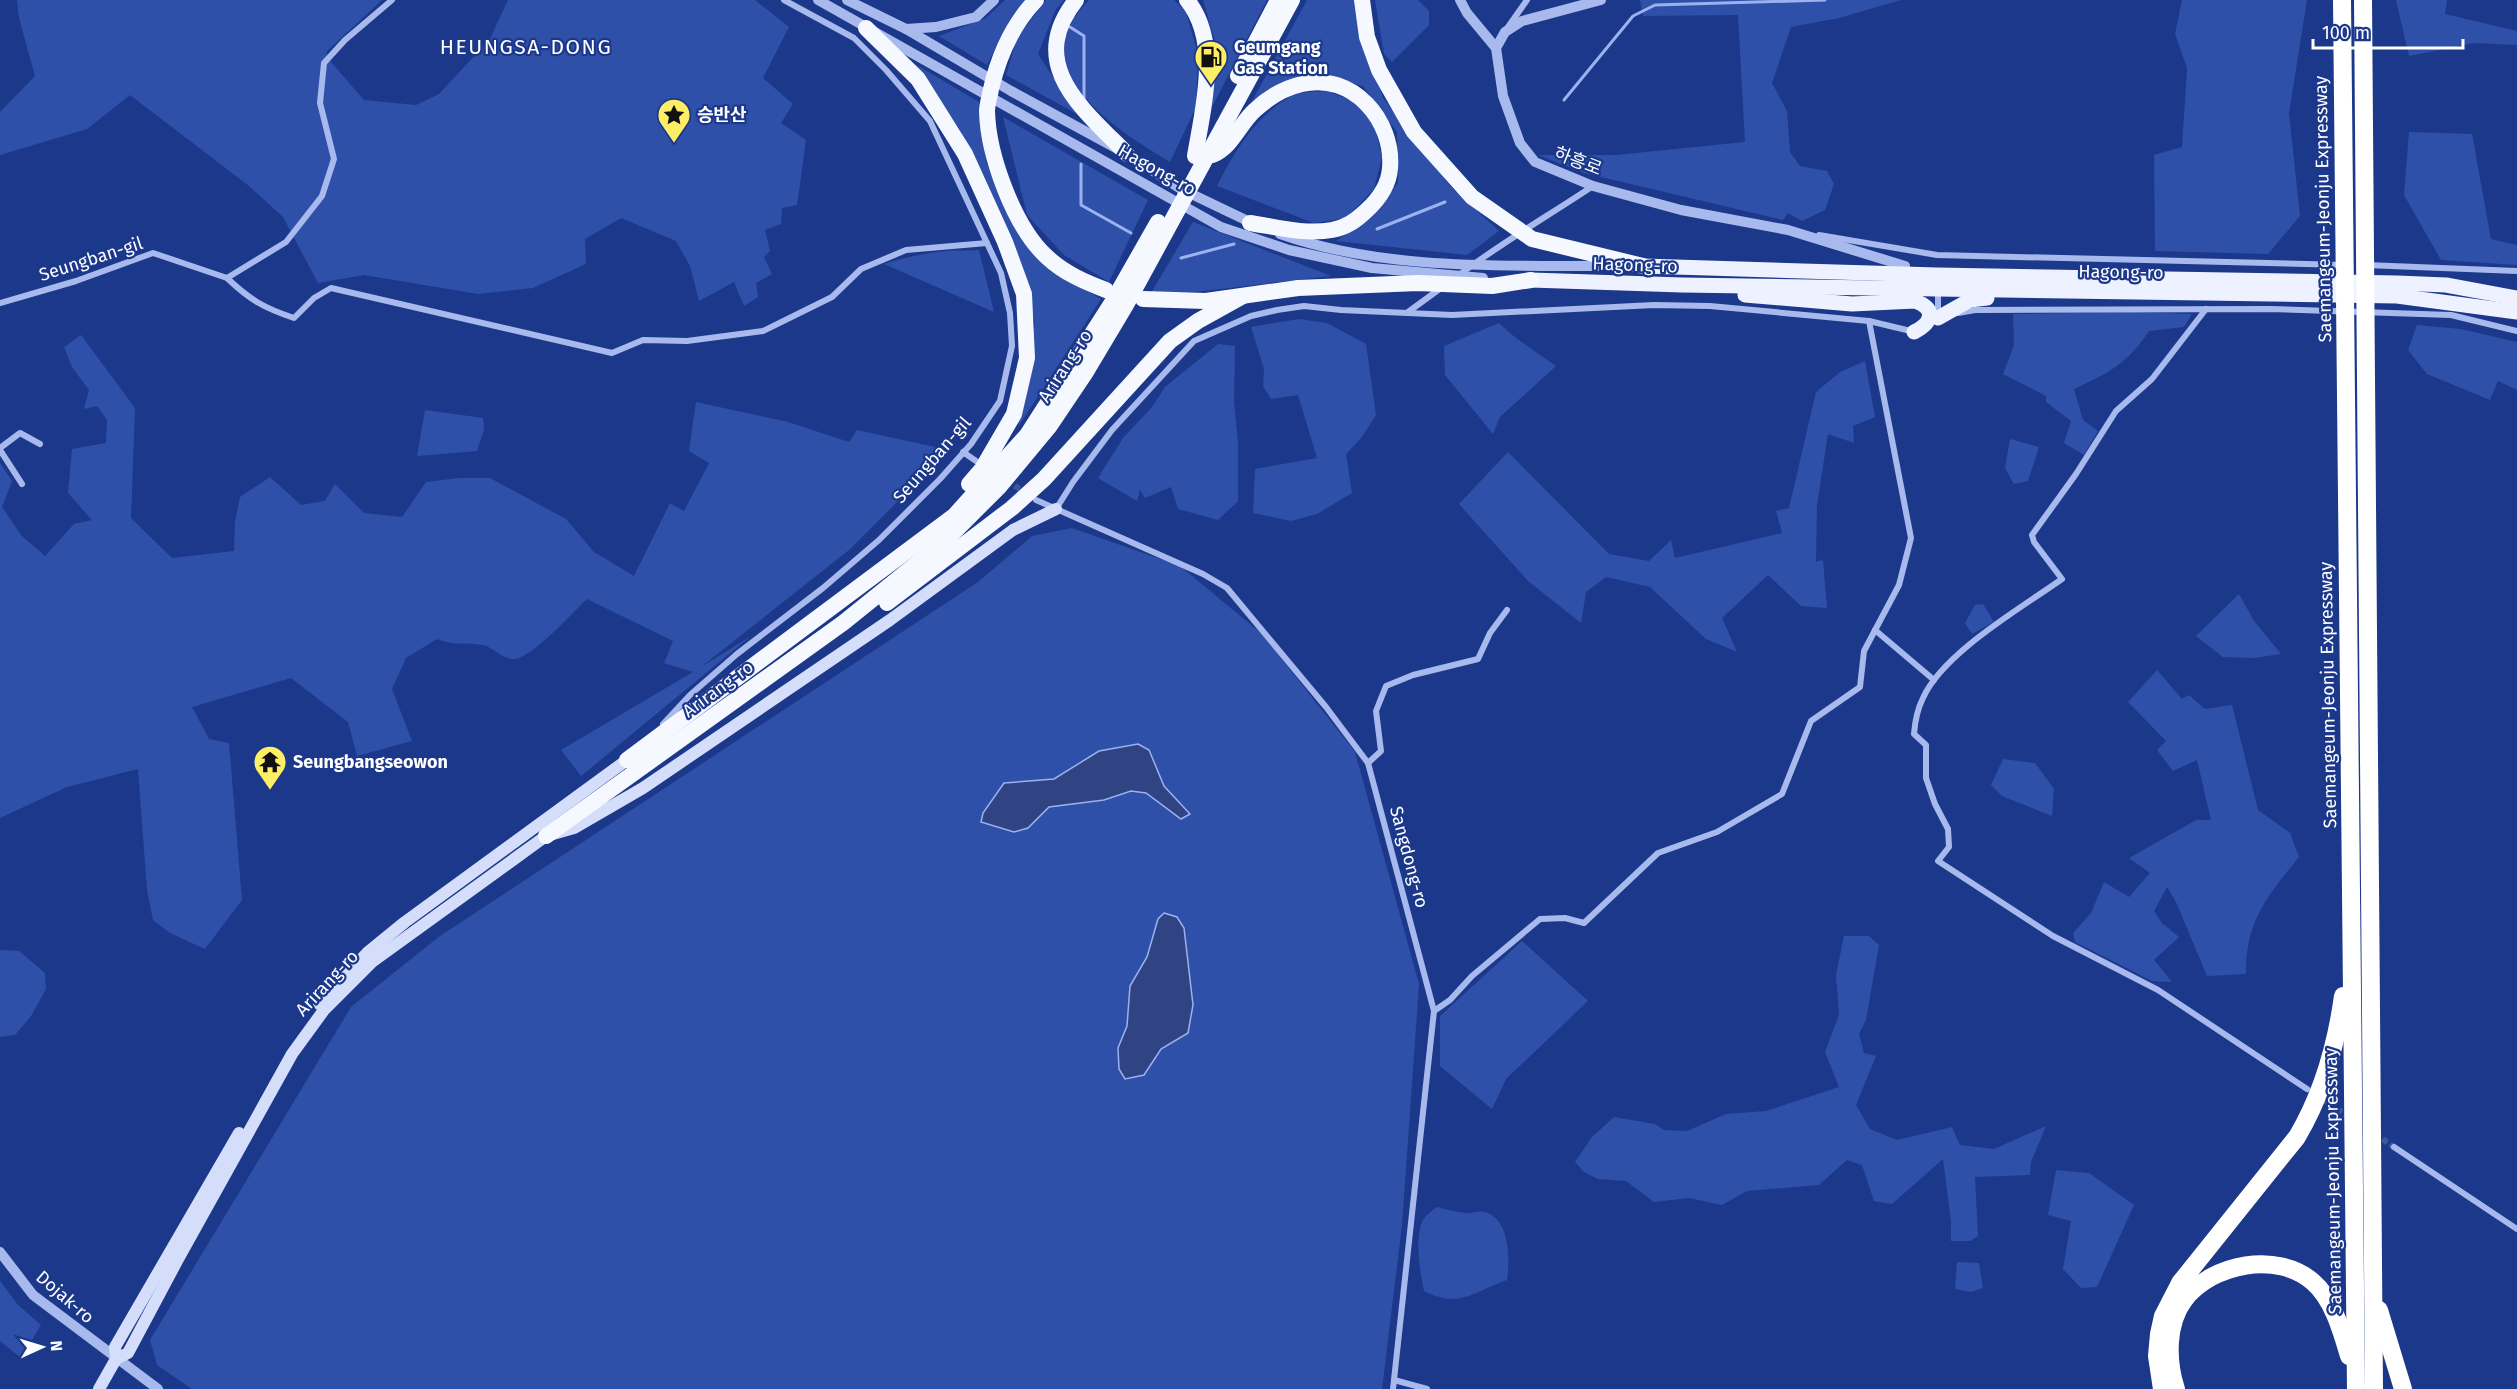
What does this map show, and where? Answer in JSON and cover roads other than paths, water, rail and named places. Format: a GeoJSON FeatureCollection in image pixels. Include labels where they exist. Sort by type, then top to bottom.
{"type":"FeatureCollection","features":[{"type":"Feature","properties":{"kind":"highway"},"geometry":{"type":"LineString","coordinates":[[1036,0],[1024,12],[1001,52],[987,110],[995,159],[1021,226],[1046,257],[1081,281],[1106,290]]}},
{"type":"Feature","properties":{"kind":"highway"},"geometry":{"type":"LineString","coordinates":[[1076,0],[1064,15],[1055,48],[1060,76],[1080,106],[1127,154]]}},
{"type":"Feature","properties":{"kind":"highway"},"geometry":{"type":"LineString","coordinates":[[1187,0],[1202,32],[1207,53],[1208,75],[1200,159],[1221,152],[1254,111],[1280,92],[1304,83],[1325,83],[1345,88],[1363,99],[1376,114],[1388,140],[1390,169],[1382,193],[1352,225],[1330,231],[1306,231],[1250,223]]}},
{"type":"Feature","properties":{"kind":"highway","name":"Arirang-ro"},"geometry":{"type":"LineString","coordinates":[[1200,159],[1278,0]]}},
{"type":"Feature","properties":{"kind":"highway","name":"Arirang-ro"},"geometry":{"type":"LineString","coordinates":[[627,760],[934,533],[954,516],[1027,435],[1172,209],[1292,0]]}},
{"type":"Feature","properties":{"kind":"highway"},"geometry":{"type":"LineString","coordinates":[[1362,0],[1367,37],[1379,70],[1414,132],[1472,197],[1532,239],[1642,267]]}},
{"type":"Feature","properties":{"kind":"highway","name":"Saemangeum-Jeonju Expressway"},"geometry":{"type":"LineString","coordinates":[[2342,0],[2356,1384]]}},
{"type":"Feature","properties":{"kind":"highway"},"geometry":{"type":"LineString","coordinates":[[2363,0],[2374,1389]]}},
{"type":"Feature","properties":{"kind":"highway"},"geometry":{"type":"LineString","coordinates":[[866,28],[918,79],[965,154],[1005,242],[1024,294],[1027,358],[1014,414],[982,469],[934,533]]}},
{"type":"Feature","properties":{"kind":"highway","name":"Arirang-ro"},"geometry":{"type":"LineString","coordinates":[[546,836],[843,623],[946,540],[1000,486],[1049,427],[1086,372],[1126,305],[1172,209]]}},
{"type":"Feature","properties":{"kind":"highway"},"geometry":{"type":"LineString","coordinates":[[1143,299],[1206,301],[1298,288],[1420,278],[1476,282],[1492,286],[1531,280]]}},
{"type":"Feature","properties":{"kind":"highway"},"geometry":{"type":"LineString","coordinates":[[843,623],[860,618],[886,604],[1012,508],[1080,442],[1170,341],[1198,321],[1243,296]]}},
{"type":"Feature","properties":{"kind":"highway"},"geometry":{"type":"LineString","coordinates":[[2162,1389],[2157,1356],[2163,1317],[2180,1283],[2296,1137],[2311,1112],[2325,1081],[2335,1045],[2348,964],[2352,954]]}},
{"type":"Feature","properties":{"kind":"highway"},"geometry":{"type":"LineString","coordinates":[[2176,1389],[2171,1369],[2171,1334],[2183,1301],[2193,1290],[2232,1269],[2265,1264],[2281,1266],[2298,1272],[2314,1283],[2327,1299],[2343,1334],[2356,1384]]}},
{"type":"Feature","properties":{"kind":"highway"},"geometry":{"type":"LineString","coordinates":[[2373,1289],[2403,1389]]}},
{"type":"Feature","properties":{"kind":"main road","name":"Hagong-ro"},"geometry":{"type":"LineString","coordinates":[[1642,267],[1906,274],[1938,282],[2073,291],[2302,295],[2446,285],[2517,298]]}},
{"type":"Feature","properties":{"kind":"main road","name":"Hagong-ro"},"geometry":{"type":"LineString","coordinates":[[1531,280],[1643,284],[1938,282],[2302,295]]}},
{"type":"Feature","properties":{"kind":"main road"},"geometry":{"type":"LineString","coordinates":[[1643,284],[1800,301],[1852,304],[1915,301],[1924,304],[1929,311],[1929,320],[1914,332]]}},
{"type":"Feature","properties":{"kind":"main road","name":"Hagong-ro"},"geometry":{"type":"LineString","coordinates":[[2397,290],[2517,312]]}},
{"type":"Feature","properties":{"kind":"main road"},"geometry":{"type":"LineString","coordinates":[[1938,318],[1970,300],[2073,291]]}},
{"type":"Feature","properties":{"kind":"main road"},"geometry":{"type":"LineString","coordinates":[[546,836],[574,828],[643,788],[890,620],[1013,530],[1056,509]]}},
{"type":"Feature","properties":{"kind":"main road","name":"Arirang-ro"},"geometry":{"type":"LineString","coordinates":[[116,1359],[115,1347],[287,1049],[318,1006],[367,953],[405,922],[627,760]]}},
{"type":"Feature","properties":{"kind":"main road","name":"Arirang-ro"},"geometry":{"type":"LineString","coordinates":[[99,1389],[116,1359],[128,1353],[292,1054],[324,1010],[372,962],[546,836]]}},
{"type":"Feature","properties":{"kind":"street"},"geometry":{"type":"LineString","coordinates":[[392,0],[345,40],[324,63],[320,103],[334,159],[322,196],[286,242],[227,278],[264,309],[294,318],[314,298],[332,288],[612,353],[643,340],[687,341],[762,331],[831,297],[861,268],[906,250],[987,243]]}},
{"type":"Feature","properties":{"kind":"street","name":"Seungban-gil"},"geometry":{"type":"LineString","coordinates":[[627,760],[625,752],[667,720],[698,688],[879,540],[963,452],[1000,401],[1012,346],[1010,313],[1001,273],[930,121],[886,70],[854,38],[784,0]]}},
{"type":"Feature","properties":{"kind":"street","name":"Hagong-ro"},"geometry":{"type":"LineString","coordinates":[[818,0],[1221,227],[1289,250],[1420,278]]}},
{"type":"Feature","properties":{"kind":"street","name":"Hagong-ro"},"geometry":{"type":"LineString","coordinates":[[847,0],[906,29],[1011,91],[1127,154],[1181,189],[1250,223],[1312,246],[1371,256],[1430,262],[1642,267]]}},
{"type":"Feature","properties":{"kind":"street"},"geometry":{"type":"LineString","coordinates":[[906,29],[936,27],[976,17],[994,0]]}},
{"type":"Feature","properties":{"kind":"street"},"geometry":{"type":"LineString","coordinates":[[1460,0],[1467,13],[1496,48],[1527,0]]}},
{"type":"Feature","properties":{"kind":"street"},"geometry":{"type":"LineString","coordinates":[[1505,32],[1522,21],[1601,0]]}},
{"type":"Feature","properties":{"kind":"street","name":"하흥로"},"geometry":{"type":"LineString","coordinates":[[1496,48],[1503,96],[1520,143],[1535,162],[1593,186],[1681,210],[1788,230],[1905,266],[1906,274]]}},
{"type":"Feature","properties":{"kind":"street"},"geometry":{"type":"LineString","coordinates":[[1407,312],[1486,254],[1536,225],[1593,186]]}},
{"type":"Feature","properties":{"kind":"street"},"geometry":{"type":"LineString","coordinates":[[1788,230],[1936,255],[2350,265]]}},
{"type":"Feature","properties":{"kind":"street","name":"Seungban-gil"},"geometry":{"type":"LineString","coordinates":[[0,303],[76,281],[153,253],[227,278]]}},
{"type":"Feature","properties":{"kind":"street"},"geometry":{"type":"LineString","coordinates":[[2362,265],[2517,271]]}},
{"type":"Feature","properties":{"kind":"street"},"geometry":{"type":"LineString","coordinates":[[1938,282],[1938,318]]}},
{"type":"Feature","properties":{"kind":"street"},"geometry":{"type":"LineString","coordinates":[[1056,509],[1112,429],[1194,340],[1251,315],[1304,306],[1452,315],[1642,306],[1710,306],[1869,321],[1914,332],[1929,329],[1938,318],[1975,310],[2206,309],[2302,295],[2396,314],[2451,315],[2517,331]]}},
{"type":"Feature","properties":{"kind":"street"},"geometry":{"type":"LineString","coordinates":[[2206,309],[2152,379],[2116,411],[2076,474],[2032,535],[2034,542],[2062,579],[1965,648],[1934,680],[1923,697],[1916,717],[1914,734],[1926,745],[1926,778],[1935,804],[1948,829],[1949,847],[1938,861],[2053,936],[2158,990],[2307,1089]]}},
{"type":"Feature","properties":{"kind":"street"},"geometry":{"type":"LineString","coordinates":[[1434,1011],[1450,1000],[1472,976],[1540,919],[1565,918],[1584,923],[1658,854],[1717,832],[1782,794],[1811,721],[1860,687],[1864,651],[1899,585],[1911,538],[1869,321]]}},
{"type":"Feature","properties":{"kind":"street"},"geometry":{"type":"LineString","coordinates":[[22,484],[0,449],[20,433],[40,444]]}},
{"type":"Feature","properties":{"kind":"street"},"geometry":{"type":"LineString","coordinates":[[963,452],[976,460]]}},
{"type":"Feature","properties":{"kind":"street","name":"Sangdong-ro"},"geometry":{"type":"LineString","coordinates":[[1036,500],[1203,574],[1227,588],[1326,707],[1368,763],[1434,1011],[1393,1389]]}},
{"type":"Feature","properties":{"kind":"street"},"geometry":{"type":"LineString","coordinates":[[1368,763],[1381,751],[1376,711],[1386,686],[1413,675],[1479,659],[1490,633],[1508,610]]}},
{"type":"Feature","properties":{"kind":"street"},"geometry":{"type":"LineString","coordinates":[[1875,630],[1934,680]]}},
{"type":"Feature","properties":{"kind":"street"},"geometry":{"type":"LineString","coordinates":[[2394,1147],[2517,1229]]}},
{"type":"Feature","properties":{"kind":"street","name":"Dojak-ro"},"geometry":{"type":"LineString","coordinates":[[0,1252],[33,1295],[158,1389]]}},
{"type":"Feature","properties":{"kind":"street"},"geometry":{"type":"LineString","coordinates":[[1394,1380],[1427,1389]]}},
{"type":"Feature","properties":{"kind":"waterway"},"geometry":{"type":"LineString","coordinates":[[1564,100],[1633,16],[1655,5],[1825,0]]}},
{"type":"Feature","properties":{"kind":"waterway"},"geometry":{"type":"LineString","coordinates":[[1070,27],[1084,36],[1084,100]]}},
{"type":"Feature","properties":{"kind":"waterway"},"geometry":{"type":"LineString","coordinates":[[1081,164],[1081,205],[1131,233]]}},
{"type":"Feature","properties":{"kind":"waterway"},"geometry":{"type":"LineString","coordinates":[[1377,229],[1445,202]]}},
{"type":"Feature","properties":{"kind":"waterway"},"geometry":{"type":"LineString","coordinates":[[1181,258],[1234,244]]}},
{"type":"Feature","properties":{"kind":"tunnel"},"geometry":{"type":"LineString","coordinates":[[1007,481],[1026,493]]}},
{"type":"Feature","properties":{"kind":"tunnel"},"geometry":{"type":"LineString","coordinates":[[2307,1089],[2349,1117]]}},
{"type":"Feature","properties":{"kind":"tunnel"},"geometry":{"type":"LineString","coordinates":[[2375,1134],[2394,1147]]}},
{"type":"Feature","properties":{"kind":"place","name":"Geumgang Gas Station"},"geometry":{"type":"Point","coordinates":[1211,86]}},
{"type":"Feature","properties":{"kind":"place","name":"승반산"},"geometry":{"type":"Point","coordinates":[674,144]}},
{"type":"Feature","properties":{"kind":"place","name":"Seungbangseowon"},"geometry":{"type":"Point","coordinates":[270,791]}},
{"type":"Feature","properties":{"kind":"district","name":"HEUNGSA-DONG"},"geometry":{"type":"Point","coordinates":[526,47]}}]}
